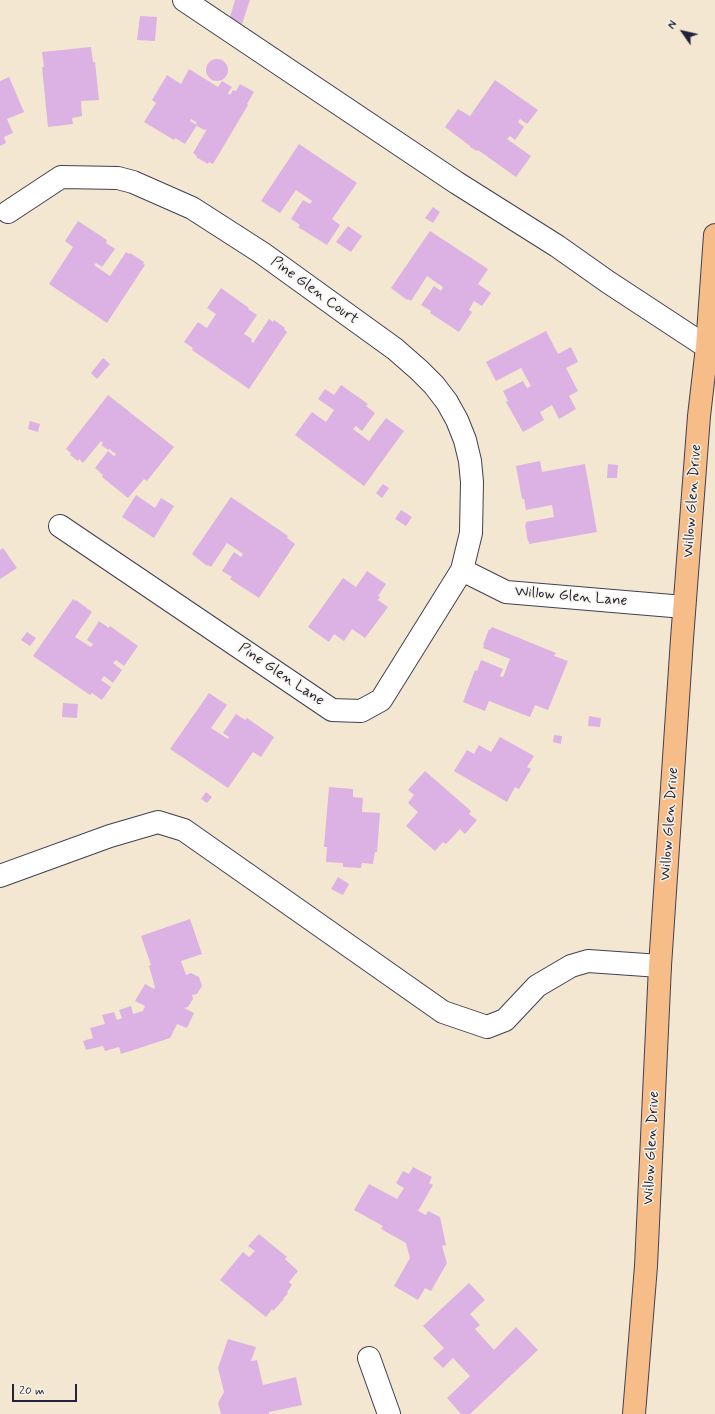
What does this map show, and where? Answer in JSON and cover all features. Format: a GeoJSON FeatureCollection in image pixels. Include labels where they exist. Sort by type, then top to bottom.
{"type":"FeatureCollection","features":[{"type":"Feature","properties":{"kind":"main road","name":"Willow Glen Drive"},"geometry":{"type":"LineString","coordinates":[[634,1414],[646,1266],[660,966],[684,607],[699,416],[707,347],[715,235]]}},
{"type":"Feature","properties":{"kind":"street"},"geometry":{"type":"LineString","coordinates":[[184,0],[457,183],[557,246],[608,282],[707,347]]}},
{"type":"Feature","properties":{"kind":"street","name":"Pine Glen Court"},"geometry":{"type":"LineString","coordinates":[[8,212],[61,177],[118,178],[133,182],[192,208],[262,253],[395,349],[434,385],[447,402],[457,420],[465,440],[470,461],[472,482],[471,533],[462,570]]}},
{"type":"Feature","properties":{"kind":"street","name":"Pine Glen Lane"},"geometry":{"type":"LineString","coordinates":[[60,526],[332,710],[361,711],[381,700],[462,570]]}},
{"type":"Feature","properties":{"kind":"street","name":"Willow Glen Lane"},"geometry":{"type":"LineString","coordinates":[[462,570],[506,592],[684,607]]}},
{"type":"Feature","properties":{"kind":"street"},"geometry":{"type":"LineString","coordinates":[[0,876],[110,836],[158,822],[184,830],[443,1012],[487,1027],[505,1020],[537,986],[571,966],[588,961],[660,966]]}},
{"type":"Feature","properties":{"kind":"street"},"geometry":{"type":"LineString","coordinates":[[370,1358],[389,1414]]}},
{"type":"Feature","properties":{"kind":"building"},"geometry":{"type":"Polygon","coordinates":[[[235,0],[250,0],[242,24],[230,17],[235,0]]]}},
{"type":"Feature","properties":{"kind":"building"},"geometry":{"type":"Polygon","coordinates":[[[140,16],[157,17],[155,41],[137,40],[140,16]]]}},
{"type":"Feature","properties":{"kind":"building"},"geometry":{"type":"Polygon","coordinates":[[[91,47],[93,62],[95,62],[99,100],[81,101],[82,116],[72,118],[73,124],[48,127],[42,52],[91,47]]]}},
{"type":"Feature","properties":{"kind":"building"},"geometry":{"type":"Polygon","coordinates":[[[213,59],[221,59],[228,66],[228,74],[221,81],[213,81],[206,74],[206,66],[213,59]]]}},
{"type":"Feature","properties":{"kind":"building"},"geometry":{"type":"Polygon","coordinates":[[[189,69],[218,87],[222,81],[232,87],[228,93],[230,95],[233,90],[236,91],[240,84],[254,92],[247,104],[248,105],[213,164],[209,162],[208,164],[196,157],[197,156],[193,153],[207,129],[204,130],[197,125],[185,144],[175,138],[174,140],[144,122],[156,103],[152,100],[167,75],[181,84],[189,69]],[[191,119],[190,121],[197,125],[196,122],[191,119]]]}},
{"type":"Feature","properties":{"kind":"building"},"geometry":{"type":"Polygon","coordinates":[[[9,77],[24,112],[7,119],[13,133],[4,137],[6,143],[0,146],[0,81],[9,77]]]}},
{"type":"Feature","properties":{"kind":"building"},"geometry":{"type":"Polygon","coordinates":[[[495,80],[538,110],[527,124],[520,119],[518,122],[524,127],[515,140],[510,136],[507,139],[531,156],[516,177],[478,150],[477,151],[470,147],[445,127],[458,109],[470,116],[495,80]]]}},
{"type":"Feature","properties":{"kind":"building"},"geometry":{"type":"Polygon","coordinates":[[[299,144],[357,183],[332,219],[340,225],[327,245],[298,227],[300,225],[291,219],[303,200],[310,204],[312,201],[296,190],[280,213],[261,201],[299,144]]]}},
{"type":"Feature","properties":{"kind":"building"},"geometry":{"type":"Polygon","coordinates":[[[433,207],[440,212],[433,223],[425,218],[433,207]]]}},
{"type":"Feature","properties":{"kind":"building"},"geometry":{"type":"Polygon","coordinates":[[[78,221],[107,240],[106,243],[115,249],[102,267],[96,263],[94,265],[110,276],[126,252],[144,262],[143,264],[145,265],[107,323],[49,284],[73,247],[65,241],[78,221]]]}},
{"type":"Feature","properties":{"kind":"building"},"geometry":{"type":"Polygon","coordinates":[[[348,226],[362,236],[351,252],[336,242],[348,226]]]}},
{"type":"Feature","properties":{"kind":"building"},"geometry":{"type":"Polygon","coordinates":[[[430,231],[488,269],[478,284],[491,293],[482,306],[474,301],[469,310],[472,312],[459,332],[430,313],[431,311],[421,305],[434,286],[441,291],[443,287],[427,276],[411,301],[408,299],[407,300],[391,288],[430,231]]]}},
{"type":"Feature","properties":{"kind":"building"},"geometry":{"type":"Polygon","coordinates":[[[221,288],[257,315],[244,334],[252,339],[251,341],[253,343],[269,319],[273,322],[274,320],[285,328],[284,329],[287,332],[249,389],[192,350],[193,348],[184,342],[198,322],[207,328],[216,314],[207,308],[221,288]]]}},
{"type":"Feature","properties":{"kind":"building"},"geometry":{"type":"Polygon","coordinates":[[[546,331],[558,354],[571,347],[578,362],[566,368],[578,391],[569,396],[576,409],[559,419],[552,405],[540,412],[544,420],[523,432],[506,402],[508,401],[503,391],[523,381],[527,388],[531,386],[521,368],[496,381],[486,362],[546,331]]]}},
{"type":"Feature","properties":{"kind":"building"},"geometry":{"type":"Polygon","coordinates":[[[103,358],[110,364],[97,379],[91,373],[103,358]]]}},
{"type":"Feature","properties":{"kind":"building"},"geometry":{"type":"Polygon","coordinates":[[[341,385],[368,404],[366,406],[375,413],[362,431],[356,426],[353,429],[369,441],[386,418],[404,431],[364,486],[295,435],[312,412],[326,422],[334,410],[318,399],[325,389],[334,395],[341,385]]]}},
{"type":"Feature","properties":{"kind":"building"},"geometry":{"type":"Polygon","coordinates":[[[108,395],[174,447],[147,481],[144,479],[128,498],[102,477],[103,475],[95,468],[108,451],[114,456],[116,454],[101,445],[103,443],[101,441],[83,463],[79,459],[78,461],[70,455],[71,453],[66,449],[108,395]]]}},
{"type":"Feature","properties":{"kind":"building"},"geometry":{"type":"Polygon","coordinates":[[[30,421],[40,424],[38,432],[28,429],[30,421]]]}},
{"type":"Feature","properties":{"kind":"building"},"geometry":{"type":"Polygon","coordinates":[[[540,461],[542,472],[585,464],[597,532],[529,544],[525,525],[526,522],[554,517],[552,505],[526,510],[524,499],[522,499],[516,466],[540,461]]]}},
{"type":"Feature","properties":{"kind":"building"},"geometry":{"type":"Polygon","coordinates":[[[608,464],[618,465],[617,478],[607,478],[608,464]]]}},
{"type":"Feature","properties":{"kind":"building"},"geometry":{"type":"Polygon","coordinates":[[[383,484],[389,488],[382,498],[376,493],[383,484]]]}},
{"type":"Feature","properties":{"kind":"building"},"geometry":{"type":"Polygon","coordinates":[[[136,495],[155,508],[161,498],[174,506],[154,538],[122,517],[136,495]]]}},
{"type":"Feature","properties":{"kind":"building"},"geometry":{"type":"Polygon","coordinates":[[[231,497],[288,536],[287,538],[295,544],[259,598],[230,579],[232,577],[222,571],[234,552],[241,557],[243,554],[227,543],[211,567],[208,565],[207,566],[192,554],[231,497]]]}},
{"type":"Feature","properties":{"kind":"building"},"geometry":{"type":"Polygon","coordinates":[[[401,510],[412,517],[406,526],[395,519],[401,510]]]}},
{"type":"Feature","properties":{"kind":"building"},"geometry":{"type":"Polygon","coordinates":[[[3,548],[17,568],[0,579],[0,550],[3,548]]]}},
{"type":"Feature","properties":{"kind":"building"},"geometry":{"type":"Polygon","coordinates":[[[367,571],[386,584],[378,596],[380,597],[378,600],[388,607],[365,638],[352,629],[344,641],[334,634],[329,642],[308,627],[343,578],[356,587],[367,571]]]}},
{"type":"Feature","properties":{"kind":"building"},"geometry":{"type":"Polygon","coordinates":[[[73,599],[92,612],[75,637],[91,647],[93,644],[87,640],[99,621],[109,628],[110,626],[138,646],[124,666],[116,660],[113,663],[122,670],[113,683],[104,676],[101,680],[111,687],[102,700],[92,693],[90,695],[33,656],[73,599]]]}},
{"type":"Feature","properties":{"kind":"building"},"geometry":{"type":"Polygon","coordinates":[[[492,627],[556,653],[554,656],[568,661],[548,710],[535,705],[530,717],[489,701],[485,711],[463,702],[475,670],[477,671],[481,660],[503,669],[500,676],[503,677],[510,659],[483,648],[489,629],[490,630],[492,627]]]}},
{"type":"Feature","properties":{"kind":"building"},"geometry":{"type":"Polygon","coordinates":[[[27,632],[36,638],[30,646],[21,640],[27,632]]]}},
{"type":"Feature","properties":{"kind":"building"},"geometry":{"type":"Polygon","coordinates":[[[209,693],[227,705],[211,728],[228,739],[229,737],[223,733],[236,714],[245,720],[247,718],[274,737],[261,757],[253,752],[228,788],[170,749],[209,693]]]}},
{"type":"Feature","properties":{"kind":"building"},"geometry":{"type":"Polygon","coordinates":[[[63,703],[78,704],[77,718],[62,717],[63,703]]]}},
{"type":"Feature","properties":{"kind":"building"},"geometry":{"type":"Polygon","coordinates":[[[589,716],[601,718],[600,727],[588,726],[589,716]]]}},
{"type":"Feature","properties":{"kind":"building"},"geometry":{"type":"Polygon","coordinates":[[[554,735],[562,736],[561,744],[553,742],[554,735]]]}},
{"type":"Feature","properties":{"kind":"building"},"geometry":{"type":"Polygon","coordinates":[[[500,737],[534,756],[527,767],[531,769],[519,789],[515,787],[507,802],[454,771],[467,750],[474,754],[479,745],[491,752],[500,737]]]}},
{"type":"Feature","properties":{"kind":"building"},"geometry":{"type":"Polygon","coordinates":[[[425,771],[471,811],[469,814],[477,820],[465,834],[460,829],[446,844],[443,842],[435,851],[406,826],[418,812],[408,803],[414,795],[408,790],[425,771]]]}},
{"type":"Feature","properties":{"kind":"building"},"geometry":{"type":"Polygon","coordinates":[[[329,787],[353,789],[353,797],[363,798],[362,812],[380,813],[377,852],[375,852],[373,864],[362,863],[361,868],[343,867],[343,863],[326,862],[327,847],[324,847],[329,787]]]}},
{"type":"Feature","properties":{"kind":"building"},"geometry":{"type":"Polygon","coordinates":[[[206,792],[212,797],[207,803],[201,799],[206,792]]]}},
{"type":"Feature","properties":{"kind":"building"},"geometry":{"type":"Polygon","coordinates":[[[338,877],[349,884],[343,895],[331,889],[338,877]]]}},
{"type":"Feature","properties":{"kind":"building"},"geometry":{"type":"Polygon","coordinates":[[[190,919],[202,954],[181,961],[186,975],[191,973],[199,977],[202,986],[197,994],[192,995],[193,999],[188,1007],[184,1008],[194,1013],[187,1028],[177,1024],[170,1038],[121,1054],[119,1047],[105,1051],[103,1046],[86,1050],[83,1041],[93,1038],[90,1028],[105,1024],[102,1015],[114,1012],[117,1020],[122,1018],[119,1010],[131,1006],[133,1014],[143,1011],[145,1006],[135,1001],[145,984],[154,989],[155,987],[149,966],[151,965],[141,936],[190,919]]]}},
{"type":"Feature","properties":{"kind":"building"},"geometry":{"type":"Polygon","coordinates":[[[413,1167],[432,1177],[429,1183],[433,1185],[418,1211],[426,1215],[428,1211],[440,1217],[446,1245],[442,1246],[447,1263],[431,1291],[425,1288],[418,1300],[394,1286],[410,1258],[406,1243],[381,1229],[383,1226],[354,1210],[369,1184],[397,1199],[404,1188],[396,1183],[403,1171],[409,1174],[413,1167]]]}},
{"type":"Feature","properties":{"kind":"building"},"geometry":{"type":"Polygon","coordinates":[[[259,1234],[287,1257],[285,1259],[298,1271],[289,1282],[292,1285],[284,1299],[273,1311],[272,1309],[266,1317],[220,1280],[243,1252],[249,1257],[255,1251],[248,1246],[259,1234]]]}},
{"type":"Feature","properties":{"kind":"building"},"geometry":{"type":"Polygon","coordinates":[[[469,1283],[485,1300],[470,1314],[480,1325],[475,1329],[494,1350],[516,1327],[538,1350],[470,1414],[461,1414],[447,1398],[470,1376],[453,1358],[443,1368],[433,1358],[444,1348],[423,1326],[469,1283]]]}},
{"type":"Feature","properties":{"kind":"building"},"geometry":{"type":"Polygon","coordinates":[[[228,1339],[256,1347],[251,1361],[257,1360],[263,1385],[296,1377],[302,1405],[269,1412],[269,1414],[221,1414],[218,1403],[224,1392],[218,1368],[228,1339]]]}}]}
